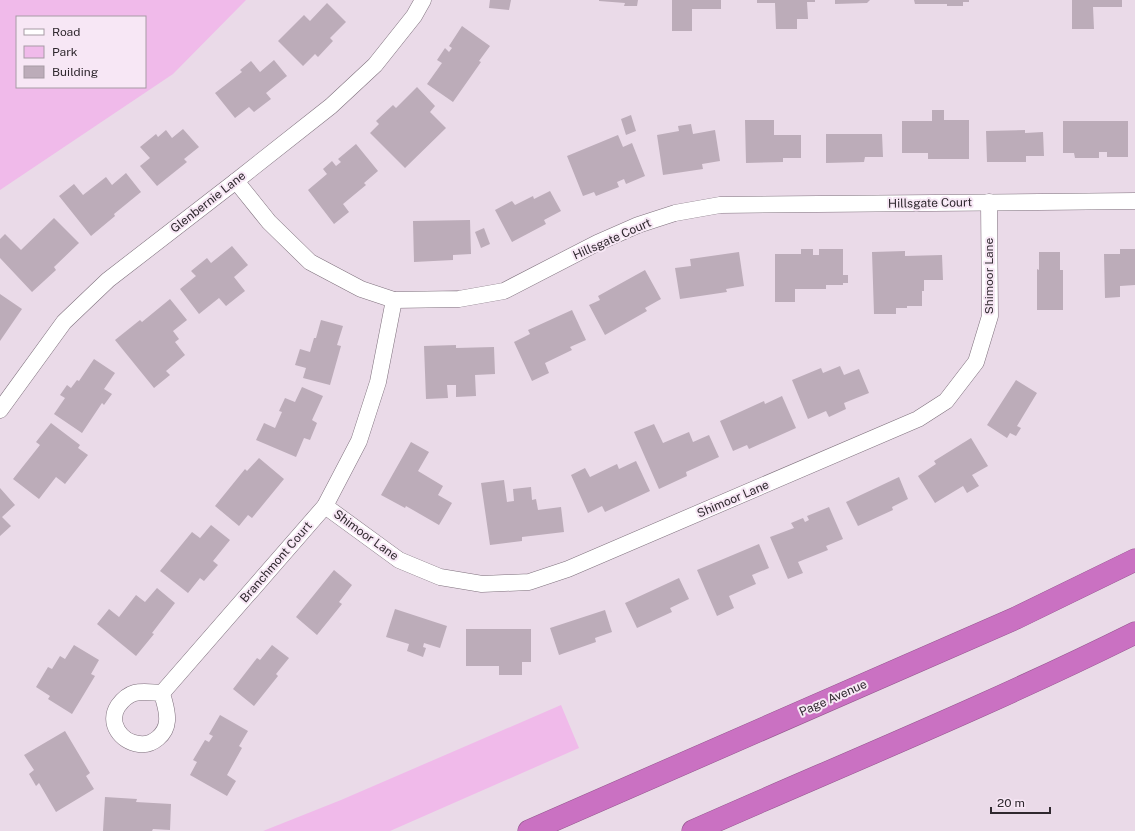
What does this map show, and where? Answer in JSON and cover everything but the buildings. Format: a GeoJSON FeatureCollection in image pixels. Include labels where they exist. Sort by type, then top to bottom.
{"type":"FeatureCollection","features":[{"type":"Feature","properties":{"kind":"highway","name":"Page Avenue"},"geometry":{"type":"LineString","coordinates":[[530,831],[1016,618],[1135,560]]}},
{"type":"Feature","properties":{"kind":"highway"},"geometry":{"type":"LineString","coordinates":[[693,831],[947,720],[1135,633]]}},
{"type":"Feature","properties":{"kind":"street","name":"Glenbernie Lane"},"geometry":{"type":"LineString","coordinates":[[0,410],[64,322],[75,311],[108,280],[331,106],[375,65],[414,16],[423,0]]}},
{"type":"Feature","properties":{"kind":"street","name":"Hillsgate Court"},"geometry":{"type":"LineString","coordinates":[[236,181],[268,222],[310,262],[361,289],[394,300],[459,299],[504,291],[638,224],[675,213],[720,205],[1135,201]]}},
{"type":"Feature","properties":{"kind":"street","name":"Shimoor Lane"},"geometry":{"type":"LineString","coordinates":[[325,506],[399,560],[440,577],[482,584],[529,582],[568,569],[918,419],[946,401],[976,362],[990,316],[989,202]]}},
{"type":"Feature","properties":{"kind":"street","name":"Branchmont Court"},"geometry":{"type":"LineString","coordinates":[[162,693],[325,506],[359,441],[378,382],[394,300]]}},
{"type":"Feature","properties":{"kind":"green space"},"geometry":{"type":"Polygon","coordinates":[[[0,0],[246,0],[173,74],[0,190],[0,0]]]}},
{"type":"Feature","properties":{"kind":"green space"},"geometry":{"type":"Polygon","coordinates":[[[561,705],[579,748],[390,831],[263,831],[341,800],[561,705]]]}}]}
